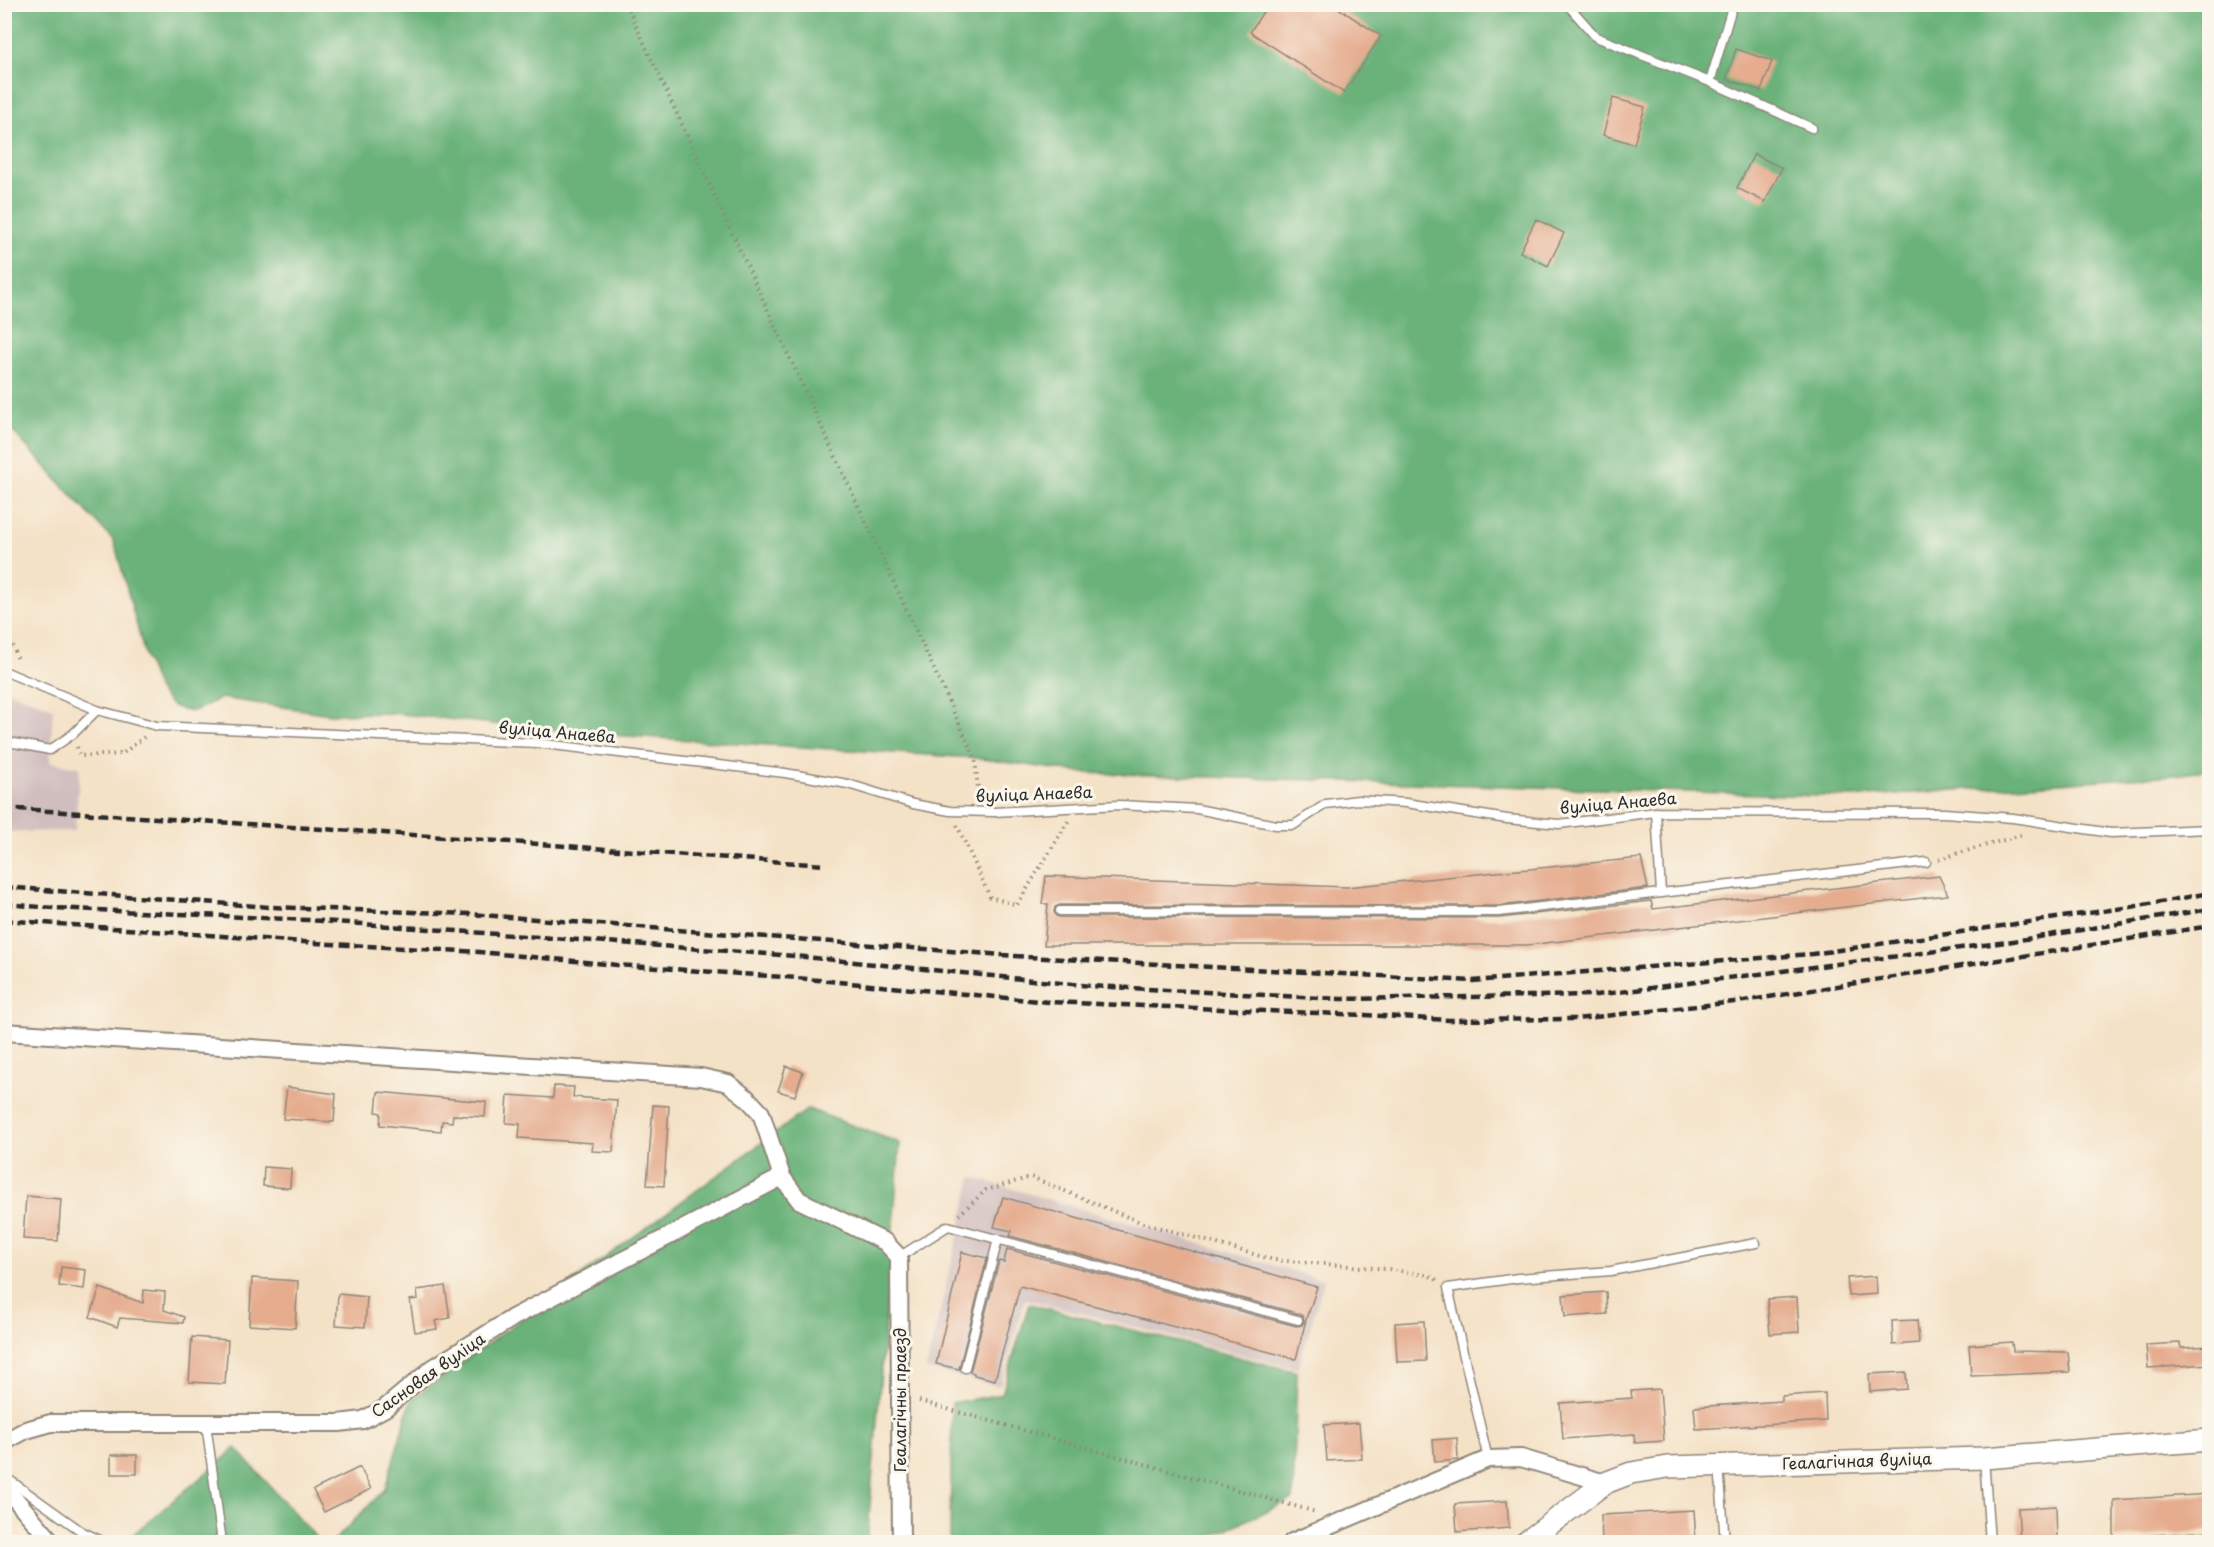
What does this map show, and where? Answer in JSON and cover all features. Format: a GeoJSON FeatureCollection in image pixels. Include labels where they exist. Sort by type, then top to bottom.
{"type":"FeatureCollection","features":[{"type":"Feature","properties":{"kind":"street"},"geometry":{"type":"LineString","coordinates":[[4,1032],[700,1077],[728,1083],[761,1113],[782,1177],[799,1200],[885,1242],[899,1257]]}},
{"type":"Feature","properties":{"kind":"street","name":"Сасновая вуліца"},"geometry":{"type":"LineString","coordinates":[[4,1442],[26,1430],[51,1424],[339,1423],[363,1420],[385,1408],[433,1368],[513,1317],[782,1177]]}},
{"type":"Feature","properties":{"kind":"street","name":"Геалагічны праезд"},"geometry":{"type":"LineString","coordinates":[[899,1257],[901,1542]]}},
{"type":"Feature","properties":{"kind":"street","name":"Геалагічная вуліца"},"geometry":{"type":"LineString","coordinates":[[1533,1540],[1605,1484],[1631,1473],[1668,1467],[1984,1458],[2210,1440]]}},
{"type":"Feature","properties":{"kind":"street"},"geometry":{"type":"LineString","coordinates":[[1292,1542],[1488,1459],[1521,1458],[1542,1462],[1605,1484]]}},
{"type":"Feature","properties":{"kind":"street"},"geometry":{"type":"LineString","coordinates":[[4,1486],[52,1542]]}},
{"type":"Feature","properties":{"kind":"lane"},"geometry":{"type":"LineString","coordinates":[[1568,4],[1596,37],[1710,82],[1812,128]]}},
{"type":"Feature","properties":{"kind":"lane"},"geometry":{"type":"LineString","coordinates":[[1710,82],[1733,4]]}},
{"type":"Feature","properties":{"kind":"lane","name":"вуліца Анаева"},"geometry":{"type":"LineString","coordinates":[[4,671],[97,710],[157,726],[536,743],[785,773],[848,784],[913,804],[950,811],[980,812],[1119,805],[1197,809],[1276,825],[1294,825],[1326,804],[1358,800],[1406,803],[1507,819],[1559,824],[1656,812],[1944,813],[2013,818],[2112,833],[2210,829]]}},
{"type":"Feature","properties":{"kind":"lane"},"geometry":{"type":"LineString","coordinates":[[4,741],[50,750],[73,734],[97,710]]}},
{"type":"Feature","properties":{"kind":"lane"},"geometry":{"type":"LineString","coordinates":[[1656,812],[1661,893]]}},
{"type":"Feature","properties":{"kind":"lane"},"geometry":{"type":"LineString","coordinates":[[1060,911],[1499,912],[1926,862]]}},
{"type":"Feature","properties":{"kind":"lane"},"geometry":{"type":"LineString","coordinates":[[899,1257],[948,1226],[1298,1320]]}},
{"type":"Feature","properties":{"kind":"lane"},"geometry":{"type":"LineString","coordinates":[[965,1368],[998,1239]]}},
{"type":"Feature","properties":{"kind":"lane"},"geometry":{"type":"LineString","coordinates":[[1488,1459],[1448,1288],[1518,1278],[1611,1271],[1756,1243]]}},
{"type":"Feature","properties":{"kind":"lane"},"geometry":{"type":"LineString","coordinates":[[206,1423],[221,1535],[219,1542]]}},
{"type":"Feature","properties":{"kind":"lane"},"geometry":{"type":"LineString","coordinates":[[1984,1458],[1990,1542]]}},
{"type":"Feature","properties":{"kind":"lane"},"geometry":{"type":"LineString","coordinates":[[1719,1466],[1725,1542]]}},
{"type":"Feature","properties":{"kind":"lane"},"geometry":{"type":"LineString","coordinates":[[4,1476],[81,1531],[104,1542]]}},
{"type":"Feature","properties":{"kind":"path"},"geometry":{"type":"LineString","coordinates":[[626,4],[975,758],[980,812]]}},
{"type":"Feature","properties":{"kind":"path"},"geometry":{"type":"LineString","coordinates":[[4,623],[24,679]]}},
{"type":"Feature","properties":{"kind":"path"},"geometry":{"type":"LineString","coordinates":[[73,734],[80,756],[122,754],[157,726]]}},
{"type":"Feature","properties":{"kind":"path"},"geometry":{"type":"LineString","coordinates":[[950,811],[990,897],[1017,904],[1077,807]]}},
{"type":"Feature","properties":{"kind":"path"},"geometry":{"type":"LineString","coordinates":[[1926,862],[2024,834]]}},
{"type":"Feature","properties":{"kind":"path"},"geometry":{"type":"LineString","coordinates":[[948,1226],[986,1190],[1031,1177],[1140,1222],[1274,1260],[1388,1269],[1430,1276],[1448,1288]]}},
{"type":"Feature","properties":{"kind":"path"},"geometry":{"type":"LineString","coordinates":[[901,1396],[1346,1520]]}},
{"type":"Feature","properties":{"kind":"shaded area"},"geometry":{"type":"Polygon","coordinates":[[[4,689],[53,708],[50,762],[80,767],[75,831],[5,832],[4,689]]]}},
{"type":"Feature","properties":{"kind":"shaded area"},"geometry":{"type":"Polygon","coordinates":[[[972,1177],[1324,1280],[1298,1369],[1025,1299],[1000,1386],[926,1369],[972,1177]]]}},
{"type":"Feature","properties":{"kind":"green space"},"geometry":{"type":"Polygon","coordinates":[[[5,5],[2209,5],[2209,770],[2175,775],[1853,797],[1084,773],[975,758],[579,733],[392,713],[330,714],[221,698],[194,711],[183,710],[171,705],[158,690],[146,659],[114,541],[5,423],[5,5]]]}},
{"type":"Feature","properties":{"kind":"green space"},"geometry":{"type":"Polygon","coordinates":[[[808,1109],[900,1143],[867,1542],[333,1542],[385,1489],[411,1400],[808,1109]]]}},
{"type":"Feature","properties":{"kind":"green space"},"geometry":{"type":"Polygon","coordinates":[[[1029,1304],[1297,1372],[1293,1499],[1198,1542],[950,1542],[952,1403],[1002,1394],[1029,1304]]]}},
{"type":"Feature","properties":{"kind":"green space"},"geometry":{"type":"Polygon","coordinates":[[[236,1448],[320,1542],[124,1542],[236,1448]]]}},
{"type":"Feature","properties":{"kind":"building"},"geometry":{"type":"Polygon","coordinates":[[[1268,4],[1332,4],[1381,36],[1344,93],[1250,32],[1268,4]]]}},
{"type":"Feature","properties":{"kind":"building"},"geometry":{"type":"Polygon","coordinates":[[[1736,49],[1772,61],[1761,91],[1726,79],[1736,49]]]}},
{"type":"Feature","properties":{"kind":"building"},"geometry":{"type":"Polygon","coordinates":[[[1613,98],[1645,107],[1634,144],[1603,135],[1613,98]]]}},
{"type":"Feature","properties":{"kind":"building"},"geometry":{"type":"Polygon","coordinates":[[[1754,154],[1782,168],[1765,202],[1737,188],[1754,154]]]}},
{"type":"Feature","properties":{"kind":"building"},"geometry":{"type":"Polygon","coordinates":[[[1536,219],[1564,233],[1548,266],[1520,252],[1536,219]]]}},
{"type":"Feature","properties":{"kind":"building"},"geometry":{"type":"Polygon","coordinates":[[[1641,858],[1648,888],[1499,906],[1060,905],[1055,907],[1054,912],[1060,917],[1499,918],[1651,901],[1653,909],[1939,876],[1948,895],[1528,945],[1044,945],[1048,904],[1042,904],[1046,876],[1346,887],[1641,858]]]}},
{"type":"Feature","properties":{"kind":"building"},"geometry":{"type":"Polygon","coordinates":[[[786,1066],[803,1072],[795,1096],[778,1091],[786,1066]]]}},
{"type":"Feature","properties":{"kind":"building"},"geometry":{"type":"Polygon","coordinates":[[[554,1086],[574,1087],[573,1097],[617,1100],[613,1152],[592,1151],[593,1143],[519,1138],[520,1124],[506,1123],[508,1095],[553,1098],[554,1086]]]}},
{"type":"Feature","properties":{"kind":"building"},"geometry":{"type":"Polygon","coordinates":[[[287,1087],[336,1094],[334,1122],[283,1119],[287,1087]]]}},
{"type":"Feature","properties":{"kind":"building"},"geometry":{"type":"Polygon","coordinates":[[[378,1092],[486,1102],[485,1117],[453,1115],[452,1122],[442,1121],[441,1131],[380,1125],[381,1113],[376,1112],[378,1092]]]}},
{"type":"Feature","properties":{"kind":"building"},"geometry":{"type":"Polygon","coordinates":[[[653,1105],[669,1106],[664,1186],[647,1185],[653,1105]]]}},
{"type":"Feature","properties":{"kind":"building"},"geometry":{"type":"Polygon","coordinates":[[[264,1167],[291,1169],[290,1188],[263,1186],[264,1167]]]}},
{"type":"Feature","properties":{"kind":"building"},"geometry":{"type":"Polygon","coordinates":[[[26,1196],[61,1199],[58,1241],[23,1239],[26,1196]]]}},
{"type":"Feature","properties":{"kind":"building"},"geometry":{"type":"Polygon","coordinates":[[[1003,1197],[1317,1287],[1296,1359],[1020,1286],[995,1380],[974,1375],[970,1372],[999,1261],[1004,1262],[1007,1249],[1296,1326],[1302,1325],[1304,1321],[1300,1314],[1010,1236],[1012,1231],[994,1227],[1003,1197]]]}},
{"type":"Feature","properties":{"kind":"building"},"geometry":{"type":"Polygon","coordinates":[[[962,1252],[987,1258],[959,1369],[936,1364],[962,1252]]]}},
{"type":"Feature","properties":{"kind":"building"},"geometry":{"type":"Polygon","coordinates":[[[61,1267],[86,1270],[84,1289],[59,1286],[61,1267]]]}},
{"type":"Feature","properties":{"kind":"building"},"geometry":{"type":"Polygon","coordinates":[[[1876,1276],[1877,1294],[1849,1296],[1847,1278],[1876,1276]]]}},
{"type":"Feature","properties":{"kind":"building"},"geometry":{"type":"Polygon","coordinates":[[[252,1278],[298,1281],[295,1328],[249,1325],[252,1278]]]}},
{"type":"Feature","properties":{"kind":"building"},"geometry":{"type":"Polygon","coordinates":[[[445,1286],[450,1318],[435,1321],[437,1329],[415,1332],[410,1300],[418,1299],[417,1290],[445,1286]]]}},
{"type":"Feature","properties":{"kind":"building"},"geometry":{"type":"Polygon","coordinates":[[[100,1288],[143,1303],[144,1290],[165,1292],[164,1310],[184,1317],[183,1323],[120,1318],[117,1327],[90,1317],[100,1288]]]}},
{"type":"Feature","properties":{"kind":"building"},"geometry":{"type":"Polygon","coordinates":[[[1606,1292],[1607,1314],[1565,1317],[1563,1295],[1606,1292]]]}},
{"type":"Feature","properties":{"kind":"building"},"geometry":{"type":"Polygon","coordinates":[[[338,1294],[367,1297],[365,1327],[336,1325],[338,1294]]]}},
{"type":"Feature","properties":{"kind":"building"},"geometry":{"type":"Polygon","coordinates":[[[1797,1297],[1799,1332],[1770,1334],[1767,1299],[1797,1297]]]}},
{"type":"Feature","properties":{"kind":"building"},"geometry":{"type":"Polygon","coordinates":[[[1917,1320],[1919,1343],[1893,1345],[1892,1321],[1917,1320]]]}},
{"type":"Feature","properties":{"kind":"building"},"geometry":{"type":"Polygon","coordinates":[[[1424,1321],[1426,1361],[1397,1362],[1395,1323],[1424,1321]]]}},
{"type":"Feature","properties":{"kind":"building"},"geometry":{"type":"Polygon","coordinates":[[[192,1337],[228,1340],[225,1384],[189,1382],[192,1337]]]}},
{"type":"Feature","properties":{"kind":"building"},"geometry":{"type":"Polygon","coordinates":[[[2012,1342],[2013,1351],[2068,1352],[2070,1372],[1971,1376],[1969,1345],[2012,1342]]]}},
{"type":"Feature","properties":{"kind":"building"},"geometry":{"type":"Polygon","coordinates":[[[2180,1343],[2181,1348],[2210,1346],[2210,1364],[2148,1368],[2146,1345],[2180,1343]]]}},
{"type":"Feature","properties":{"kind":"building"},"geometry":{"type":"Polygon","coordinates":[[[1906,1372],[1907,1389],[1870,1392],[1869,1374],[1906,1372]]]}},
{"type":"Feature","properties":{"kind":"building"},"geometry":{"type":"Polygon","coordinates":[[[1660,1389],[1664,1441],[1635,1443],[1634,1434],[1563,1439],[1560,1403],[1632,1398],[1631,1391],[1660,1389]]]}},
{"type":"Feature","properties":{"kind":"building"},"geometry":{"type":"Polygon","coordinates":[[[1825,1393],[1826,1421],[1696,1429],[1694,1407],[1782,1401],[1782,1396],[1825,1393]]]}},
{"type":"Feature","properties":{"kind":"building"},"geometry":{"type":"Polygon","coordinates":[[[1359,1423],[1362,1459],[1327,1461],[1324,1425],[1359,1423]]]}},
{"type":"Feature","properties":{"kind":"building"},"geometry":{"type":"Polygon","coordinates":[[[1457,1438],[1458,1460],[1435,1462],[1433,1440],[1457,1438]]]}},
{"type":"Feature","properties":{"kind":"building"},"geometry":{"type":"Polygon","coordinates":[[[111,1455],[137,1455],[137,1474],[111,1474],[111,1455]]]}},
{"type":"Feature","properties":{"kind":"building"},"geometry":{"type":"Polygon","coordinates":[[[360,1467],[371,1489],[324,1512],[313,1490],[360,1467]]]}},
{"type":"Feature","properties":{"kind":"building"},"geometry":{"type":"Polygon","coordinates":[[[2210,1494],[2210,1531],[2114,1538],[2114,1500],[2210,1494]]]}},
{"type":"Feature","properties":{"kind":"building"},"geometry":{"type":"Polygon","coordinates":[[[1507,1501],[1509,1528],[1457,1532],[1455,1504],[1507,1501]]]}},
{"type":"Feature","properties":{"kind":"building"},"geometry":{"type":"Polygon","coordinates":[[[2056,1506],[2057,1542],[2020,1542],[2018,1508],[2056,1506]]]}},
{"type":"Feature","properties":{"kind":"building"},"geometry":{"type":"Polygon","coordinates":[[[1694,1510],[1696,1542],[1602,1542],[1601,1515],[1694,1510]]]}},
{"type":"Feature","properties":{"kind":"railway"},"geometry":{"type":"LineString","coordinates":[[4,808],[824,865]]}},
{"type":"Feature","properties":{"kind":"railway"},"geometry":{"type":"LineString","coordinates":[[4,887],[270,907],[470,914],[1028,957],[1473,981],[1812,954],[2144,905],[2210,893]]}},
{"type":"Feature","properties":{"kind":"railway"},"geometry":{"type":"LineString","coordinates":[[4,904],[308,920],[795,956],[1091,986],[1340,999],[1596,995],[2007,942],[2210,909]]}},
{"type":"Feature","properties":{"kind":"railway"},"geometry":{"type":"LineString","coordinates":[[4,920],[330,944],[479,952],[797,978],[1049,1002],[1449,1020],[1576,1019],[1744,1001],[2210,926]]}}]}
